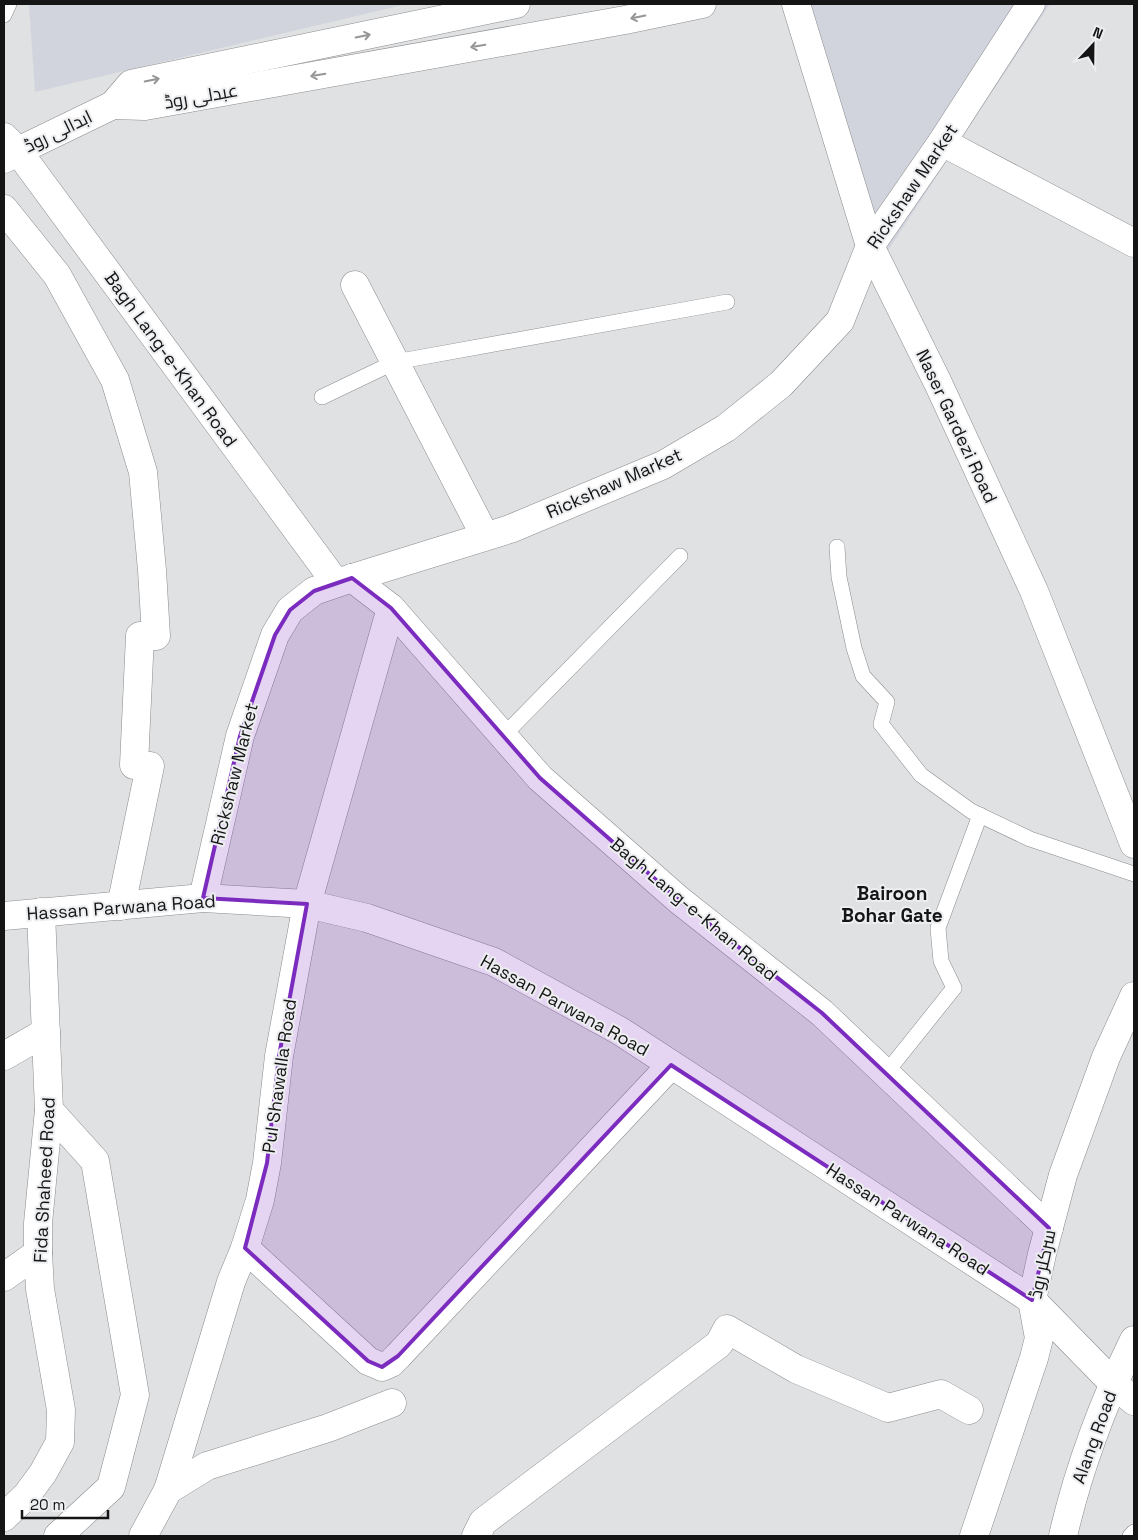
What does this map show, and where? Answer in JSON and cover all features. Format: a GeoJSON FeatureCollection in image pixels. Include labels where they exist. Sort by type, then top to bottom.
{"type":"FeatureCollection","features":[{"type":"Feature","properties":{"kind":"street","name":"عبدلی روڈ"},"geometry":{"type":"LineString","coordinates":[[113,105],[131,84],[516,4]]}},
{"type":"Feature","properties":{"kind":"street","name":"عبدلی روڈ"},"geometry":{"type":"LineString","coordinates":[[113,105],[145,106],[625,20],[702,4]]}},
{"type":"Feature","properties":{"kind":"street","name":"Naser Gardezi Road"},"geometry":{"type":"LineString","coordinates":[[796,4],[870,246],[938,383],[1034,590],[1134,844]]}},
{"type":"Feature","properties":{"kind":"street","name":"Rickshaw Market"},"geometry":{"type":"LineString","coordinates":[[203,898],[240,736],[275,635],[290,610],[314,591],[510,529],[663,465],[726,428],[781,384],[840,321],[870,246],[942,142],[1031,4]]}},
{"type":"Feature","properties":{"kind":"street","name":"ابدالی روڈ"},"geometry":{"type":"LineString","coordinates":[[9,149],[113,105]]}},
{"type":"Feature","properties":{"kind":"street"},"geometry":{"type":"LineString","coordinates":[[942,142],[1134,243]]}},
{"type":"Feature","properties":{"kind":"street","name":"Bagh Lang-e-Khan Road"},"geometry":{"type":"LineString","coordinates":[[9,149],[344,580],[391,608],[540,778],[680,900],[822,1013],[1049,1228]]}},
{"type":"Feature","properties":{"kind":"street"},"geometry":{"type":"LineString","coordinates":[[4,209],[57,275],[115,380],[144,472],[156,636],[140,636],[134,765],[150,766],[121,906]]}},
{"type":"Feature","properties":{"kind":"street"},"geometry":{"type":"LineString","coordinates":[[355,285],[486,536]]}},
{"type":"Feature","properties":{"kind":"street","name":"Pul Shawalla Road"},"geometry":{"type":"LineString","coordinates":[[143,1536],[168,1490],[231,1282],[245,1248],[260,1200],[267,1163],[279,1056],[308,904],[391,608]]}},
{"type":"Feature","properties":{"kind":"street","name":"Hassan Parwana Road"},"geometry":{"type":"LineString","coordinates":[[4,916],[203,898],[308,904],[367,918],[494,962],[620,1031],[1032,1300],[1113,1383],[1134,1401]]}},
{"type":"Feature","properties":{"kind":"street","name":"Fida Shaheed Road"},"geometry":{"type":"LineString","coordinates":[[4,1517],[26,1496],[60,1442],[61,1410],[40,1289],[38,1253],[38,1223],[49,1110],[41,912]]}},
{"type":"Feature","properties":{"kind":"street","name":"سرکلر روڈ"},"geometry":{"type":"LineString","coordinates":[[974,1536],[1039,1338],[1032,1300],[1064,1175],[1106,1057],[1134,996]]}},
{"type":"Feature","properties":{"kind":"street"},"geometry":{"type":"LineString","coordinates":[[4,1056],[46,1032]]}},
{"type":"Feature","properties":{"kind":"street"},"geometry":{"type":"LineString","coordinates":[[245,1248],[368,1360],[382,1367],[391,1363],[398,1356],[671,1065]]}},
{"type":"Feature","properties":{"kind":"street"},"geometry":{"type":"LineString","coordinates":[[49,1110],[95,1161],[135,1395],[111,1487],[58,1536]]}},
{"type":"Feature","properties":{"kind":"street"},"geometry":{"type":"LineString","coordinates":[[4,1276],[38,1253]]}},
{"type":"Feature","properties":{"kind":"street"},"geometry":{"type":"LineString","coordinates":[[476,1536],[483,1522],[719,1344],[728,1329],[796,1369],[888,1408],[941,1394],[969,1410]]}},
{"type":"Feature","properties":{"kind":"street","name":"Alang Road"},"geometry":{"type":"LineString","coordinates":[[1063,1536],[1070,1503],[1113,1383],[1134,1340]]}},
{"type":"Feature","properties":{"kind":"street"},"geometry":{"type":"LineString","coordinates":[[168,1490],[207,1466],[328,1428],[392,1403]]}},
{"type":"Feature","properties":{"kind":"lane"},"geometry":{"type":"LineString","coordinates":[[4,14],[9,4]]}},
{"type":"Feature","properties":{"kind":"lane"},"geometry":{"type":"LineString","coordinates":[[322,397],[395,362],[727,302]]}},
{"type":"Feature","properties":{"kind":"lane"},"geometry":{"type":"LineString","coordinates":[[837,547],[839,577],[854,648],[863,676],[887,702],[881,724],[921,775],[971,811],[1030,839],[1134,874]]}},
{"type":"Feature","properties":{"kind":"lane"},"geometry":{"type":"LineString","coordinates":[[503,736],[680,556]]}},
{"type":"Feature","properties":{"kind":"lane"},"geometry":{"type":"LineString","coordinates":[[886,1073],[954,988],[941,961],[938,928],[980,815]]}},
{"type":"Feature","properties":{"kind":"lane"},"geometry":{"type":"LineString","coordinates":[[1130,1536],[1134,1532]]}},
{"type":"Feature","properties":{"kind":"highlighted area"},"geometry":{"type":"Polygon","coordinates":[[[352,578],[391,608],[540,778],[679,900],[822,1013],[1049,1228],[1032,1300],[671,1065],[398,1356],[382,1367],[368,1361],[245,1248],[267,1163],[279,1056],[307,904],[203,898],[240,736],[275,635],[290,610],[314,591],[352,578]]]}},
{"type":"Feature","properties":{"kind":"shaded area"},"geometry":{"type":"Polygon","coordinates":[[[29,4],[407,4],[35,92],[29,4]]]}},
{"type":"Feature","properties":{"kind":"shaded area"},"geometry":{"type":"Polygon","coordinates":[[[797,4],[1050,4],[887,252],[797,4]]]}},
{"type":"Feature","properties":{"kind":"district","name":"Bairoon Bohar Gate"},"geometry":{"type":"Point","coordinates":[892,904]}}]}
